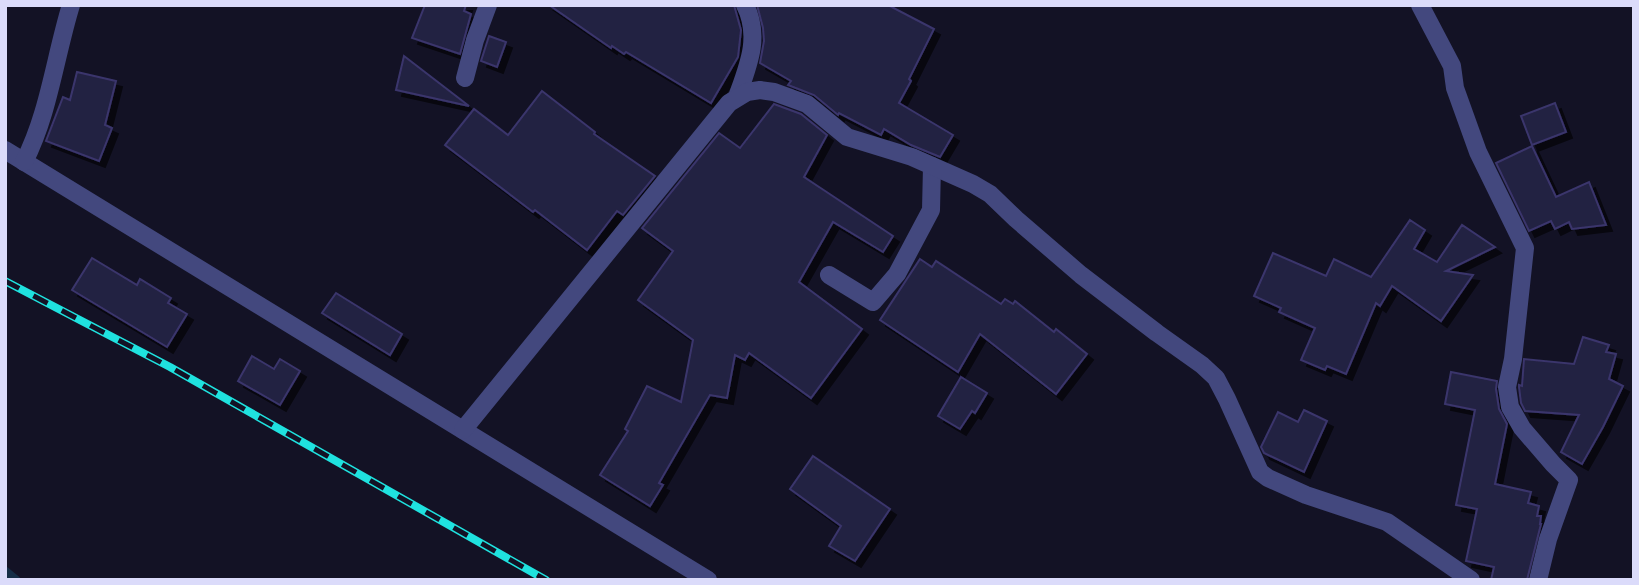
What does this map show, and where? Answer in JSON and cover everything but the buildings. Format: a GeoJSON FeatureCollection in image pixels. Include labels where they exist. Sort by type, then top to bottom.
{"type":"FeatureCollection","features":[{"type":"Feature","properties":{"kind":"street"},"geometry":{"type":"LineString","coordinates":[[24,162],[40,125],[71,5]]}},
{"type":"Feature","properties":{"kind":"street"},"geometry":{"type":"LineString","coordinates":[[466,78],[475,40],[488,5]]}},
{"type":"Feature","properties":{"kind":"street"},"geometry":{"type":"LineString","coordinates":[[737,97],[754,35],[744,5]]}},
{"type":"Feature","properties":{"kind":"street"},"geometry":{"type":"LineString","coordinates":[[1420,5],[1452,66],[1455,88],[1478,152],[1525,248],[1513,359],[1507,387],[1510,407],[1522,428],[1569,480],[1548,539],[1538,580]]}},
{"type":"Feature","properties":{"kind":"street"},"geometry":{"type":"LineString","coordinates":[[463,430],[729,103],[747,92],[774,92],[807,104],[847,137],[912,157],[990,194],[1081,275],[1216,378],[1261,472],[1268,478],[1306,495],[1387,522],[1472,580]]}},
{"type":"Feature","properties":{"kind":"street"},"geometry":{"type":"LineString","coordinates":[[5,150],[708,580]]}},
{"type":"Feature","properties":{"kind":"street"},"geometry":{"type":"LineString","coordinates":[[829,275],[873,302],[897,274],[931,209],[933,166]]}},
{"type":"Feature","properties":{"kind":"waterway"},"geometry":{"type":"LineString","coordinates":[[5,571],[16,580]]}},
{"type":"Feature","properties":{"kind":"railway"},"geometry":{"type":"LineString","coordinates":[[5,281],[170,367],[546,580]]}}]}
